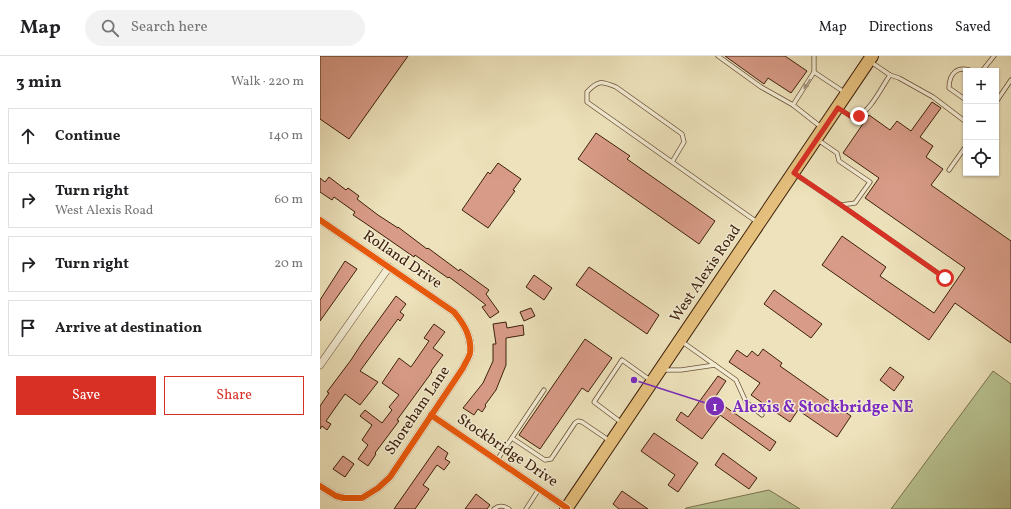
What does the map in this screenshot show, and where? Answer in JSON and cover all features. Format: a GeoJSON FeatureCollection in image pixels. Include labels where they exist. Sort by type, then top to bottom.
{"type":"FeatureCollection","features":[{"type":"Feature","properties":{"kind":"main road","name":"West Alexis Road"},"geometry":{"type":"LineString","coordinates":[[567,508],[871,58]]}},
{"type":"Feature","properties":{"kind":"street","name":"Rolland Drive"},"geometry":{"type":"LineString","coordinates":[[320,220],[454,312],[465,327]]}},
{"type":"Feature","properties":{"kind":"street"},"geometry":{"type":"LineString","coordinates":[[320,365],[388,267]]}},
{"type":"Feature","properties":{"kind":"street","name":"Shoreham Lane"},"geometry":{"type":"LineString","coordinates":[[320,486],[336,496],[344,498],[362,498],[378,488],[390,476],[463,368],[470,354],[470,339],[465,327]]}},
{"type":"Feature","properties":{"kind":"street","name":"Stockbridge Drive"},"geometry":{"type":"LineString","coordinates":[[432,415],[567,508]]}},
{"type":"Feature","properties":{"kind":"lane"},"geometry":{"type":"LineString","coordinates":[[718,56],[761,87],[793,105],[837,153],[839,161],[870,182],[855,204],[841,205]]}},
{"type":"Feature","properties":{"kind":"lane"},"geometry":{"type":"LineString","coordinates":[[793,105],[814,72],[814,56]]}},
{"type":"Feature","properties":{"kind":"lane"},"geometry":{"type":"LineString","coordinates":[[984,68],[994,56]]}},
{"type":"Feature","properties":{"kind":"lane"},"geometry":{"type":"LineString","coordinates":[[871,58],[890,75],[899,78],[933,97],[963,120]]}},
{"type":"Feature","properties":{"kind":"lane"},"geometry":{"type":"LineString","coordinates":[[963,68],[954,73],[949,81],[949,88],[963,98]]}},
{"type":"Feature","properties":{"kind":"lane"},"geometry":{"type":"LineString","coordinates":[[814,72],[847,94]]}},
{"type":"Feature","properties":{"kind":"lane"},"geometry":{"type":"LineString","coordinates":[[838,108],[855,119],[875,99],[890,75]]}},
{"type":"Feature","properties":{"kind":"lane"},"geometry":{"type":"LineString","coordinates":[[999,98],[1011,80]]}},
{"type":"Feature","properties":{"kind":"lane"},"geometry":{"type":"LineString","coordinates":[[672,162],[684,142],[682,134],[616,88],[604,82],[594,84],[587,92],[587,102],[759,224]]}},
{"type":"Feature","properties":{"kind":"lane"},"geometry":{"type":"LineString","coordinates":[[949,170],[963,150]]}},
{"type":"Feature","properties":{"kind":"lane"},"geometry":{"type":"LineString","coordinates":[[794,173],[945,278]]}},
{"type":"Feature","properties":{"kind":"lane"},"geometry":{"type":"LineString","coordinates":[[680,340],[736,380],[746,402],[762,415]]}},
{"type":"Feature","properties":{"kind":"lane"},"geometry":{"type":"LineString","coordinates":[[624,424],[594,402],[622,360],[652,382]]}},
{"type":"Feature","properties":{"kind":"lane"},"geometry":{"type":"LineString","coordinates":[[660,370],[681,370],[715,365]]}},
{"type":"Feature","properties":{"kind":"lane"},"geometry":{"type":"LineString","coordinates":[[497,460],[544,390]]}},
{"type":"Feature","properties":{"kind":"lane"},"geometry":{"type":"LineString","coordinates":[[512,438],[544,460],[551,459],[574,424],[578,421],[582,422],[612,442]]}},
{"type":"Feature","properties":{"kind":"lane"},"geometry":{"type":"LineString","coordinates":[[526,509],[539,489]]}},
{"type":"Feature","properties":{"kind":"lane"},"geometry":{"type":"LineString","coordinates":[[494,509],[497,506],[502,506],[509,509]]}},
{"type":"Feature","properties":{"kind":"green space"},"geometry":{"type":"Polygon","coordinates":[[[993,371],[1011,384],[1011,509],[891,509],[993,371]]]}},
{"type":"Feature","properties":{"kind":"green space"},"geometry":{"type":"Polygon","coordinates":[[[769,490],[800,509],[685,509],[686,508],[769,490]]]}},
{"type":"Feature","properties":{"kind":"building"},"geometry":{"type":"Polygon","coordinates":[[[320,56],[408,56],[349,139],[320,119],[320,56]]]}},
{"type":"Feature","properties":{"kind":"building"},"geometry":{"type":"Polygon","coordinates":[[[725,56],[785,56],[807,71],[791,93],[768,78],[764,84],[725,56]]]}},
{"type":"Feature","properties":{"kind":"building"},"geometry":{"type":"Polygon","coordinates":[[[932,102],[941,108],[920,137],[933,146],[926,157],[943,169],[931,185],[1011,241],[1011,343],[955,303],[929,340],[822,265],[842,236],[886,267],[880,276],[934,313],[965,268],[865,198],[879,178],[843,153],[869,115],[890,130],[897,121],[911,131],[932,102]]]}},
{"type":"Feature","properties":{"kind":"building"},"geometry":{"type":"Polygon","coordinates":[[[596,133],[630,156],[627,159],[715,221],[699,244],[578,159],[596,133]]]}},
{"type":"Feature","properties":{"kind":"building"},"geometry":{"type":"Polygon","coordinates":[[[498,163],[521,179],[513,190],[515,191],[488,228],[462,210],[488,172],[490,174],[498,163]]]}},
{"type":"Feature","properties":{"kind":"building"},"geometry":{"type":"Polygon","coordinates":[[[329,177],[346,190],[348,188],[359,196],[357,199],[378,215],[398,227],[427,249],[428,248],[459,271],[460,269],[489,290],[486,294],[499,312],[490,318],[482,307],[486,305],[468,291],[415,255],[414,257],[353,215],[355,212],[334,197],[332,200],[320,192],[320,178],[325,182],[329,177]]]}},
{"type":"Feature","properties":{"kind":"building"},"geometry":{"type":"Polygon","coordinates":[[[345,261],[357,269],[320,321],[320,300],[345,261]]]}},
{"type":"Feature","properties":{"kind":"building"},"geometry":{"type":"Polygon","coordinates":[[[589,267],[659,315],[647,334],[576,285],[589,267]]]}},
{"type":"Feature","properties":{"kind":"building"},"geometry":{"type":"Polygon","coordinates":[[[534,275],[552,288],[544,300],[526,287],[534,275]]]}},
{"type":"Feature","properties":{"kind":"building"},"geometry":{"type":"Polygon","coordinates":[[[774,290],[822,324],[811,338],[764,304],[774,290]]]}},
{"type":"Feature","properties":{"kind":"building"},"geometry":{"type":"Polygon","coordinates":[[[396,296],[406,304],[400,312],[404,315],[400,321],[398,319],[360,371],[378,382],[360,405],[345,394],[326,421],[331,424],[327,430],[322,426],[320,429],[320,406],[329,393],[327,392],[396,296]]]}},
{"type":"Feature","properties":{"kind":"building"},"geometry":{"type":"Polygon","coordinates":[[[531,308],[535,316],[524,321],[520,312],[531,308]]]}},
{"type":"Feature","properties":{"kind":"building"},"geometry":{"type":"Polygon","coordinates":[[[506,322],[507,328],[523,325],[524,335],[506,338],[506,365],[496,390],[485,405],[486,406],[482,412],[478,409],[474,415],[463,408],[483,383],[493,361],[493,344],[496,344],[493,324],[506,322]]]}},
{"type":"Feature","properties":{"kind":"building"},"geometry":{"type":"Polygon","coordinates":[[[434,324],[445,332],[433,348],[443,355],[397,420],[399,421],[375,453],[376,454],[368,466],[358,459],[368,445],[362,440],[372,425],[360,416],[365,410],[382,423],[392,410],[389,407],[399,395],[382,383],[399,358],[411,367],[429,341],[424,338],[434,324]]]}},
{"type":"Feature","properties":{"kind":"building"},"geometry":{"type":"Polygon","coordinates":[[[585,339],[612,358],[588,392],[582,388],[540,449],[519,435],[585,339]]]}},
{"type":"Feature","properties":{"kind":"building"},"geometry":{"type":"Polygon","coordinates":[[[763,349],[782,363],[780,366],[851,416],[837,437],[798,410],[790,422],[751,395],[760,383],[729,362],[737,350],[747,357],[752,351],[758,356],[763,349]]]}},
{"type":"Feature","properties":{"kind":"building"},"geometry":{"type":"Polygon","coordinates":[[[890,367],[904,377],[894,391],[880,380],[890,367]]]}},
{"type":"Feature","properties":{"kind":"building"},"geometry":{"type":"Polygon","coordinates":[[[718,376],[726,381],[714,399],[776,442],[770,451],[720,415],[702,439],[676,420],[681,412],[688,417],[718,376]]]}},
{"type":"Feature","properties":{"kind":"building"},"geometry":{"type":"Polygon","coordinates":[[[654,433],[698,463],[678,492],[668,485],[675,475],[641,451],[654,433]]]}},
{"type":"Feature","properties":{"kind":"building"},"geometry":{"type":"Polygon","coordinates":[[[438,446],[448,453],[445,459],[450,462],[444,470],[437,465],[423,485],[429,489],[415,509],[394,509],[438,446]]]}},
{"type":"Feature","properties":{"kind":"building"},"geometry":{"type":"Polygon","coordinates":[[[723,453],[757,478],[749,489],[715,465],[723,453]]]}},
{"type":"Feature","properties":{"kind":"building"},"geometry":{"type":"Polygon","coordinates":[[[343,456],[354,464],[345,477],[333,469],[343,456]]]}},
{"type":"Feature","properties":{"kind":"building"},"geometry":{"type":"Polygon","coordinates":[[[622,491],[648,509],[619,509],[613,504],[622,491]]]}},
{"type":"Feature","properties":{"kind":"building"},"geometry":{"type":"Polygon","coordinates":[[[476,494],[490,505],[487,509],[465,509],[476,494]]]}},
{"type":"Feature","properties":{"kind":"cycle path"},"geometry":{"type":"LineString","coordinates":[[320,220],[454,312],[461,321],[470,342],[470,353],[463,368],[390,477],[378,488],[362,498],[344,498],[336,496],[320,486]]}},
{"type":"Feature","properties":{"kind":"cycle path"},"geometry":{"type":"LineString","coordinates":[[431,415],[567,508]]}},
{"type":"Feature","properties":{"kind":"place","name":"Alexis & Stockbridge NE"},"geometry":{"type":"Point","coordinates":[634,380]}},
{"type":"Feature","properties":{"kind":"route"},"geometry":{"type":"LineString","coordinates":[[859,116],[855,119],[838,108],[794,173],[945,278]]}}]}
